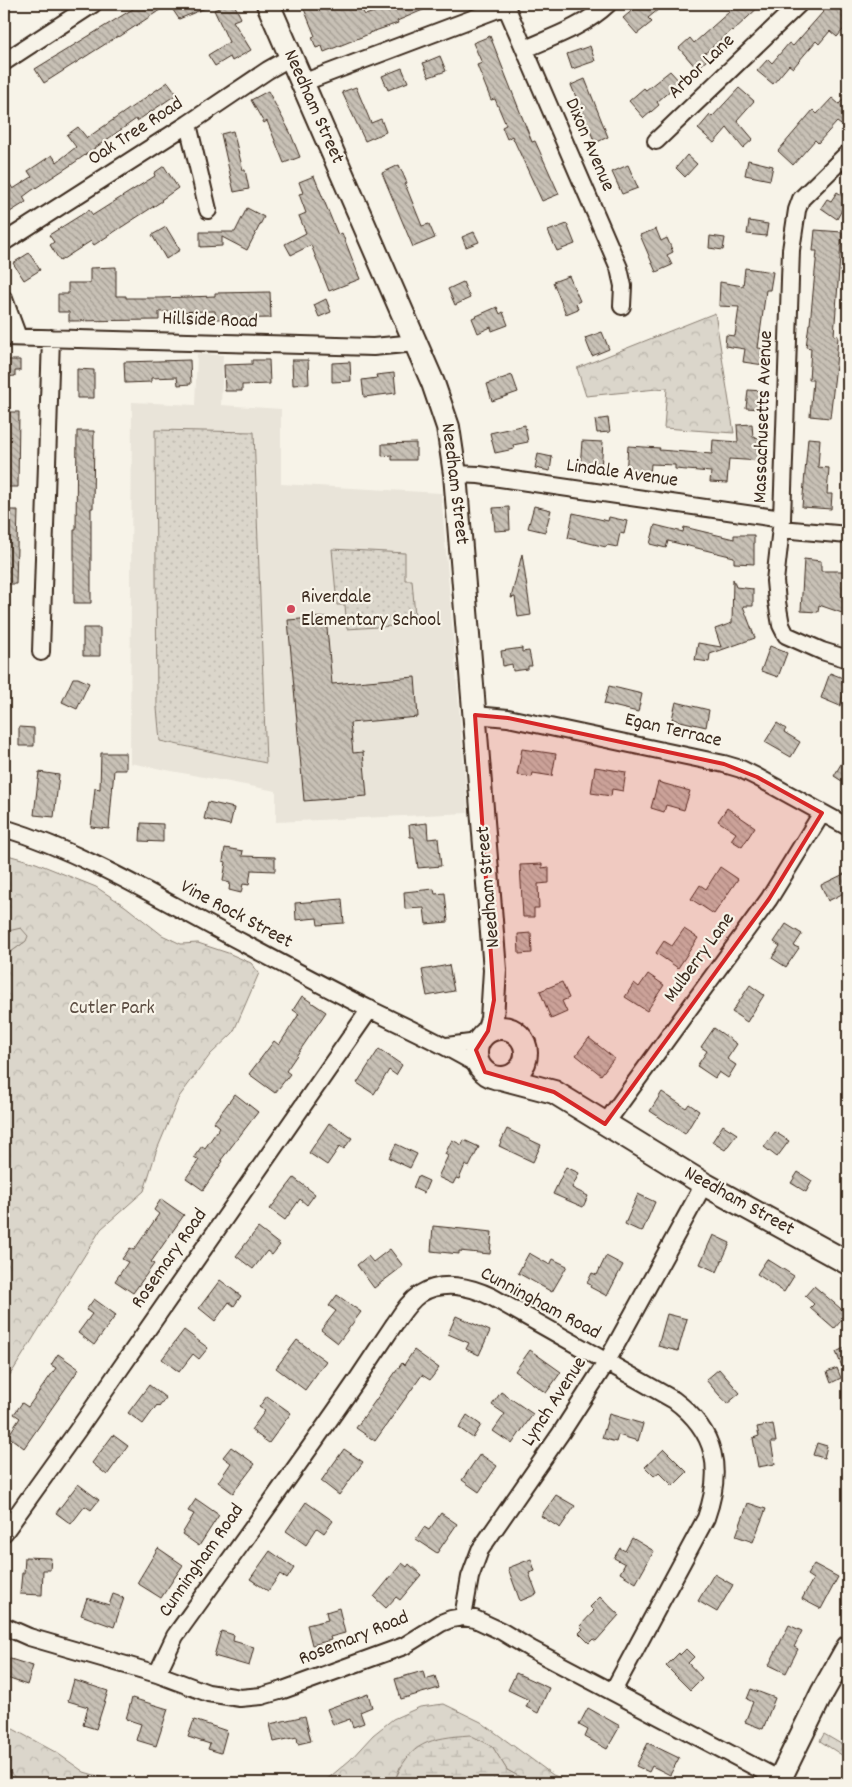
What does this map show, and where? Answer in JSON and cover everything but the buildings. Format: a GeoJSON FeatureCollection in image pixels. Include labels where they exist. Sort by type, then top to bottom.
{"type":"FeatureCollection","features":[{"type":"Feature","properties":{"kind":"main road","name":"Needham Street"},"geometry":{"type":"LineString","coordinates":[[268,4],[416,343],[443,407],[448,427],[455,474],[495,970],[501,998],[516,1033]]}},
{"type":"Feature","properties":{"kind":"main road","name":"Needham Street"},"geometry":{"type":"LineString","coordinates":[[483,1037],[492,1019],[495,970]]}},
{"type":"Feature","properties":{"kind":"main road"},"geometry":{"type":"LineString","coordinates":[[502,1028],[516,1033],[524,1044],[526,1057],[523,1064],[514,1074],[501,1078],[485,1072],[480,1066],[476,1050],[483,1037],[502,1028]]}},
{"type":"Feature","properties":{"kind":"main road","name":"Needham Street"},"geometry":{"type":"LineString","coordinates":[[526,1057],[554,1092]]}},
{"type":"Feature","properties":{"kind":"main road","name":"Needham Street"},"geometry":{"type":"LineString","coordinates":[[501,1078],[554,1092],[704,1184],[848,1263]]}},
{"type":"Feature","properties":{"kind":"main road"},"geometry":{"type":"LineString","coordinates":[[779,1782],[822,1693],[848,1647]]}},
{"type":"Feature","properties":{"kind":"street"},"geometry":{"type":"LineString","coordinates":[[4,62],[93,4]]}},
{"type":"Feature","properties":{"kind":"street"},"geometry":{"type":"LineString","coordinates":[[524,49],[571,30],[608,4]]}},
{"type":"Feature","properties":{"kind":"street","name":"Arbor Lane"},"geometry":{"type":"LineString","coordinates":[[656,140],[799,4]]}},
{"type":"Feature","properties":{"kind":"street"},"geometry":{"type":"LineString","coordinates":[[302,83],[505,5]]}},
{"type":"Feature","properties":{"kind":"street","name":"Dixon Avenue"},"geometry":{"type":"LineString","coordinates":[[505,5],[619,268],[622,286],[622,306]]}},
{"type":"Feature","properties":{"kind":"street","name":"Oak Tree Road"},"geometry":{"type":"LineString","coordinates":[[4,242],[188,124],[268,70],[291,57]]}},
{"type":"Feature","properties":{"kind":"street"},"geometry":{"type":"LineString","coordinates":[[188,124],[208,210]]}},
{"type":"Feature","properties":{"kind":"street","name":"Massachusetts Avenue"},"geometry":{"type":"LineString","coordinates":[[848,153],[801,199],[797,210],[791,250],[781,524],[776,581],[780,618],[786,635],[848,659]]}},
{"type":"Feature","properties":{"kind":"street"},"geometry":{"type":"LineString","coordinates":[[4,299],[11,337]]}},
{"type":"Feature","properties":{"kind":"street","name":"Hillside Road"},"geometry":{"type":"LineString","coordinates":[[11,337],[373,347],[416,343]]}},
{"type":"Feature","properties":{"kind":"street"},"geometry":{"type":"LineString","coordinates":[[40,652],[50,338]]}},
{"type":"Feature","properties":{"kind":"street","name":"Lindale Avenue"},"geometry":{"type":"LineString","coordinates":[[455,474],[479,475],[848,535]]}},
{"type":"Feature","properties":{"kind":"street","name":"Egan Terrace"},"geometry":{"type":"LineString","coordinates":[[475,715],[527,721],[741,769],[848,827]]}},
{"type":"Feature","properties":{"kind":"street","name":"Mulberry Lane"},"geometry":{"type":"LineString","coordinates":[[605,1124],[769,898],[822,813]]}},
{"type":"Feature","properties":{"kind":"street","name":"Vine Rock Street"},"geometry":{"type":"LineString","coordinates":[[4,828],[77,856],[128,881],[370,1009],[446,1046],[480,1066]]}},
{"type":"Feature","properties":{"kind":"street","name":"Rosemary Road"},"geometry":{"type":"LineString","coordinates":[[4,1533],[370,1009]]}},
{"type":"Feature","properties":{"kind":"street"},"geometry":{"type":"LineString","coordinates":[[446,1046],[483,1037]]}},
{"type":"Feature","properties":{"kind":"street","name":"Lynch Avenue"},"geometry":{"type":"LineString","coordinates":[[463,1617],[470,1577],[480,1550],[561,1433],[606,1363],[704,1184]]}},
{"type":"Feature","properties":{"kind":"street","name":"Cunningham Road"},"geometry":{"type":"LineString","coordinates":[[157,1674],[175,1636],[357,1380],[407,1306],[420,1294],[449,1286],[465,1287],[481,1292],[665,1394],[690,1414],[702,1429],[710,1447],[716,1477],[713,1497],[701,1528],[612,1692]]}},
{"type":"Feature","properties":{"kind":"street"},"geometry":{"type":"LineString","coordinates":[[463,1617],[476,1619],[487,1624],[779,1782]]}},
{"type":"Feature","properties":{"kind":"street","name":"Rosemary Road"},"geometry":{"type":"LineString","coordinates":[[4,1626],[29,1637],[157,1674],[218,1696],[240,1698],[262,1696],[283,1690],[404,1646],[441,1623],[463,1617]]}},
{"type":"Feature","properties":{"kind":"highlighted area"},"geometry":{"type":"Polygon","coordinates":[[[475,715],[508,718],[724,764],[757,777],[822,813],[769,899],[605,1124],[554,1092],[485,1072],[476,1050],[488,1031],[494,1000],[475,715]]]}},
{"type":"Feature","properties":{"kind":"shaded area","name":"Riverdale Elementary School"},"geometry":{"type":"Polygon","coordinates":[[[197,354],[223,355],[221,405],[281,409],[281,484],[441,493],[468,813],[276,822],[276,791],[130,763],[132,402],[195,405],[197,354]]]}},
{"type":"Feature","properties":{"kind":"green space"},"geometry":{"type":"Polygon","coordinates":[[[715,313],[734,433],[664,428],[667,388],[586,396],[577,368],[715,313]]]}},
{"type":"Feature","properties":{"kind":"green space"},"geometry":{"type":"Polygon","coordinates":[[[155,430],[254,432],[266,763],[160,741],[157,708],[155,430]]]}},
{"type":"Feature","properties":{"kind":"green space"},"geometry":{"type":"Polygon","coordinates":[[[332,549],[405,553],[405,580],[412,580],[415,616],[392,618],[393,626],[347,629],[345,605],[337,605],[332,549]]]}},
{"type":"Feature","properties":{"kind":"green space","name":"Cutler Park"},"geometry":{"type":"Polygon","coordinates":[[[4,854],[36,863],[96,887],[125,906],[162,935],[181,944],[198,943],[228,953],[251,963],[259,973],[233,1033],[210,1055],[179,1097],[156,1152],[144,1191],[101,1229],[4,1383],[4,957],[26,941],[8,931],[4,932],[4,854]]]}},
{"type":"Feature","properties":{"kind":"green space"},"geometry":{"type":"Polygon","coordinates":[[[21,928],[28,936],[26,941],[4,957],[4,932],[21,928]]]}},
{"type":"Feature","properties":{"kind":"green space"},"geometry":{"type":"Polygon","coordinates":[[[444,1704],[481,1722],[553,1775],[573,1783],[531,1783],[507,1770],[492,1746],[400,1767],[394,1783],[311,1783],[325,1781],[350,1760],[373,1735],[393,1719],[420,1707],[444,1704]]]}},
{"type":"Feature","properties":{"kind":"green space"},"geometry":{"type":"Polygon","coordinates":[[[4,1724],[57,1753],[84,1772],[121,1783],[20,1783],[4,1766],[4,1724]]]}},
{"type":"Feature","properties":{"kind":"green space"},"geometry":{"type":"Polygon","coordinates":[[[824,1734],[848,1748],[848,1759],[820,1741],[824,1734]]]}},
{"type":"Feature","properties":{"kind":"green space"},"geometry":{"type":"Polygon","coordinates":[[[470,1735],[492,1746],[507,1770],[531,1783],[394,1783],[407,1759],[423,1745],[443,1738],[470,1735]]]}},
{"type":"Feature","properties":{"kind":"place","name":"Riverdale Elementary School"},"geometry":{"type":"Point","coordinates":[291,609]}}]}
